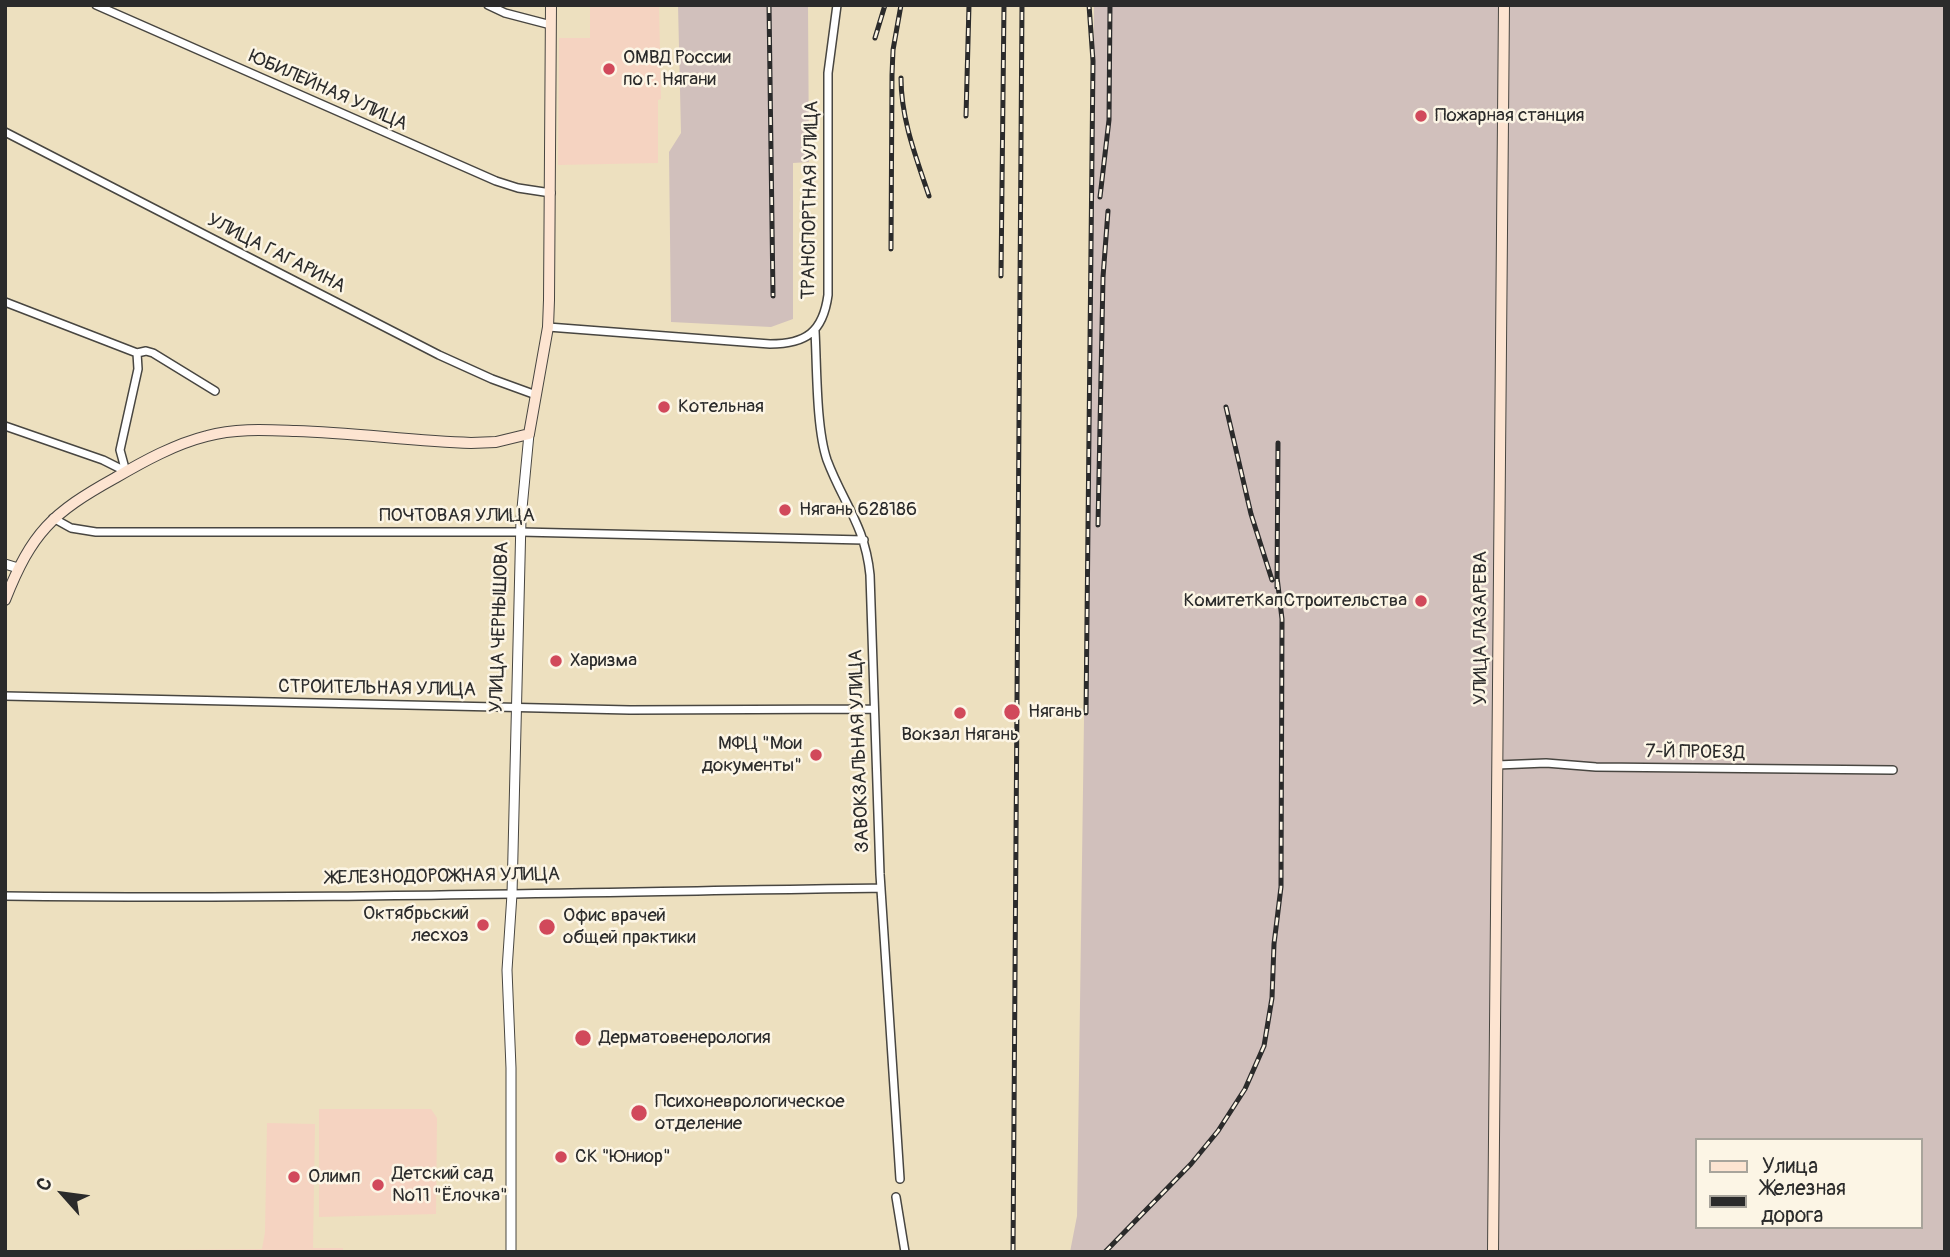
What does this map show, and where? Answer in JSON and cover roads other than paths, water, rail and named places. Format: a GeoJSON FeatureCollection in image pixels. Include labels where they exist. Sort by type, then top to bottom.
{"type":"FeatureCollection","features":[{"type":"Feature","properties":{"kind":"main road","name":"УЛИЦА ЧЕРНЫШОВА"},"geometry":{"type":"LineString","coordinates":[[529,433],[548,327],[551,5]]}},
{"type":"Feature","properties":{"kind":"main road","name":"УЛИЦА ЛАЗАРЕВА"},"geometry":{"type":"LineString","coordinates":[[1493,1252],[1504,5]]}},
{"type":"Feature","properties":{"kind":"main road"},"geometry":{"type":"LineString","coordinates":[[5,600],[18,568],[32,544],[53,518],[126,472],[191,440],[235,431],[318,432],[471,443],[496,442],[529,433]]}},
{"type":"Feature","properties":{"kind":"street","name":"ЮБИЛЕЙНАЯ УЛИЦА"},"geometry":{"type":"LineString","coordinates":[[96,5],[504,185],[551,193]]}},
{"type":"Feature","properties":{"kind":"street"},"geometry":{"type":"LineString","coordinates":[[488,5],[514,16],[551,25]]}},
{"type":"Feature","properties":{"kind":"street","name":"ТРАНСПОРТНАЯ УЛИЦА"},"geometry":{"type":"LineString","coordinates":[[815,331],[826,308],[828,295],[828,73],[837,5]]}},
{"type":"Feature","properties":{"kind":"street","name":"УЛИЦА ГАГАРИНА"},"geometry":{"type":"LineString","coordinates":[[5,132],[439,355],[504,384],[537,395]]}},
{"type":"Feature","properties":{"kind":"street"},"geometry":{"type":"LineString","coordinates":[[5,302],[137,353],[153,353],[215,391]]}},
{"type":"Feature","properties":{"kind":"street"},"geometry":{"type":"LineString","coordinates":[[548,327],[770,344],[796,342],[815,331]]}},
{"type":"Feature","properties":{"kind":"street","name":"ЗАВОКЗАЛЬНАЯ УЛИЦА"},"geometry":{"type":"LineString","coordinates":[[815,331],[822,435],[827,459],[864,540],[870,575],[881,888],[900,1179]]}},
{"type":"Feature","properties":{"kind":"street"},"geometry":{"type":"LineString","coordinates":[[126,472],[120,450],[138,369],[137,353]]}},
{"type":"Feature","properties":{"kind":"street"},"geometry":{"type":"LineString","coordinates":[[5,426],[103,460],[126,472]]}},
{"type":"Feature","properties":{"kind":"street","name":"УЛИЦА ЧЕРНЫШОВА"},"geometry":{"type":"LineString","coordinates":[[511,1252],[511,1068],[506,991],[512,894],[521,532],[529,433]]}},
{"type":"Feature","properties":{"kind":"street","name":"ПОЧТОВАЯ УЛИЦА"},"geometry":{"type":"LineString","coordinates":[[53,518],[71,528],[96,532],[521,532],[864,540]]}},
{"type":"Feature","properties":{"kind":"street"},"geometry":{"type":"LineString","coordinates":[[5,564],[18,568]]}},
{"type":"Feature","properties":{"kind":"street","name":"СТРОИТЕЛЬНАЯ УЛИЦА"},"geometry":{"type":"LineString","coordinates":[[5,696],[630,710],[873,709]]}},
{"type":"Feature","properties":{"kind":"street","name":"7-Й ПРОЕЗД"},"geometry":{"type":"LineString","coordinates":[[1497,765],[1546,763],[1596,767],[1893,770]]}},
{"type":"Feature","properties":{"kind":"street","name":"ЖЕЛЕЗНОДОРОЖНАЯ УЛИЦА"},"geometry":{"type":"LineString","coordinates":[[5,896],[140,898],[881,888]]}},
{"type":"Feature","properties":{"kind":"street"},"geometry":{"type":"LineString","coordinates":[[896,1197],[905,1252]]}},
{"type":"Feature","properties":{"kind":"railway"},"geometry":{"type":"LineString","coordinates":[[769,5],[773,296]]}},
{"type":"Feature","properties":{"kind":"railway"},"geometry":{"type":"LineString","coordinates":[[875,38],[885,5]]}},
{"type":"Feature","properties":{"kind":"railway"},"geometry":{"type":"LineString","coordinates":[[891,249],[893,50],[901,5]]}},
{"type":"Feature","properties":{"kind":"railway"},"geometry":{"type":"LineString","coordinates":[[966,116],[969,5]]}},
{"type":"Feature","properties":{"kind":"railway"},"geometry":{"type":"LineString","coordinates":[[1001,276],[1004,5]]}},
{"type":"Feature","properties":{"kind":"railway"},"geometry":{"type":"LineString","coordinates":[[1013,1252],[1022,5]]}},
{"type":"Feature","properties":{"kind":"railway"},"geometry":{"type":"LineString","coordinates":[[1086,713],[1093,61],[1089,5]]}},
{"type":"Feature","properties":{"kind":"railway"},"geometry":{"type":"LineString","coordinates":[[1100,197],[1109,120],[1110,5]]}},
{"type":"Feature","properties":{"kind":"railway"},"geometry":{"type":"LineString","coordinates":[[901,78],[906,123],[929,196]]}},
{"type":"Feature","properties":{"kind":"railway"},"geometry":{"type":"LineString","coordinates":[[1098,525],[1103,277],[1108,211]]}},
{"type":"Feature","properties":{"kind":"railway"},"geometry":{"type":"LineString","coordinates":[[1226,407],[1251,514],[1272,580]]}},
{"type":"Feature","properties":{"kind":"railway"},"geometry":{"type":"LineString","coordinates":[[1277,587],[1278,443]]}},
{"type":"Feature","properties":{"kind":"railway"},"geometry":{"type":"LineString","coordinates":[[1105,1252],[1191,1164],[1218,1131],[1245,1089],[1264,1046],[1272,998],[1274,944],[1281,887],[1282,619],[1277,577]]}},
{"type":"Feature","properties":{"kind":"place","name":"ОМВД России по г. Нягани"},"geometry":{"type":"Point","coordinates":[609,69]}},
{"type":"Feature","properties":{"kind":"place","name":"Пожарная станция"},"geometry":{"type":"Point","coordinates":[1421,116]}},
{"type":"Feature","properties":{"kind":"place","name":"Котельная"},"geometry":{"type":"Point","coordinates":[664,407]}},
{"type":"Feature","properties":{"kind":"place","name":"Нягань 628186"},"geometry":{"type":"Point","coordinates":[785,510]}},
{"type":"Feature","properties":{"kind":"place","name":"КомитетКапСтроительства"},"geometry":{"type":"Point","coordinates":[1421,601]}},
{"type":"Feature","properties":{"kind":"place","name":"Харизма"},"geometry":{"type":"Point","coordinates":[556,661]}},
{"type":"Feature","properties":{"kind":"place","name":"Нягань"},"geometry":{"type":"Point","coordinates":[1012,712]}},
{"type":"Feature","properties":{"kind":"place","name":"Вокзал Нягань"},"geometry":{"type":"Point","coordinates":[960,713]}},
{"type":"Feature","properties":{"kind":"place","name":"МФЦ \"Мои документы\""},"geometry":{"type":"Point","coordinates":[816,755]}},
{"type":"Feature","properties":{"kind":"place","name":"Октябрьский лесхоз"},"geometry":{"type":"Point","coordinates":[483,925]}},
{"type":"Feature","properties":{"kind":"place","name":"Офис врачей общей практики"},"geometry":{"type":"Point","coordinates":[547,927]}},
{"type":"Feature","properties":{"kind":"place","name":"Дерматовенерология"},"geometry":{"type":"Point","coordinates":[583,1038]}},
{"type":"Feature","properties":{"kind":"place","name":"Психоневрологическое отделение"},"geometry":{"type":"Point","coordinates":[639,1113]}},
{"type":"Feature","properties":{"kind":"place","name":"СК \"Юниор\""},"geometry":{"type":"Point","coordinates":[561,1157]}},
{"type":"Feature","properties":{"kind":"place","name":"Олимп"},"geometry":{"type":"Point","coordinates":[294,1177]}},
{"type":"Feature","properties":{"kind":"place","name":"Детский сад №11 \"Ёлочка\""},"geometry":{"type":"Point","coordinates":[378,1185]}}]}
